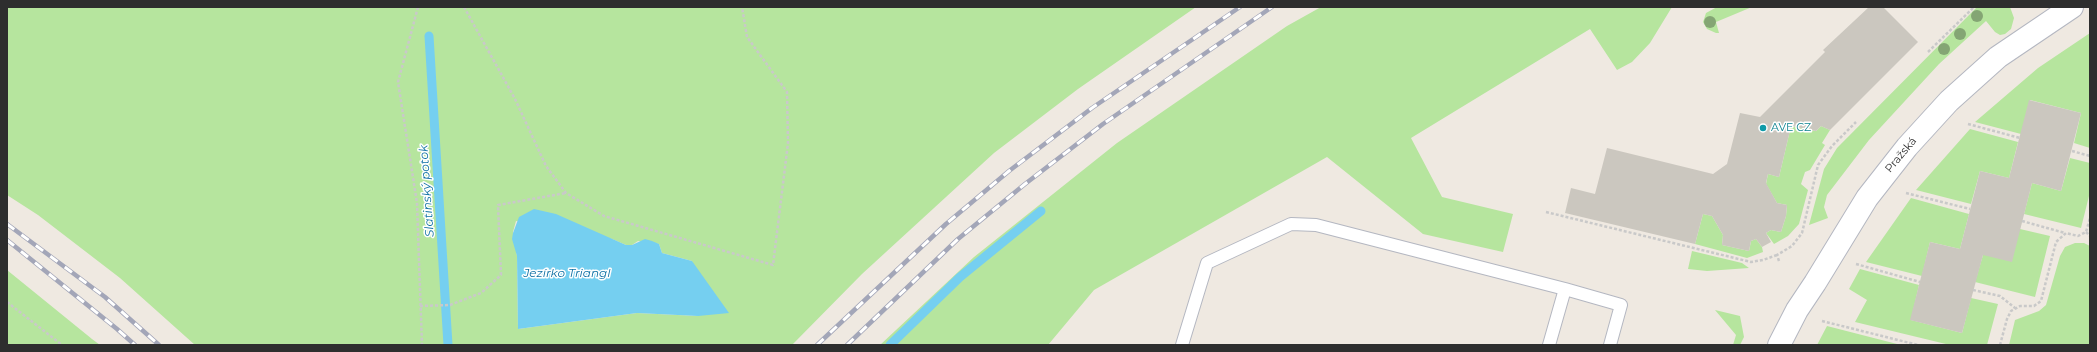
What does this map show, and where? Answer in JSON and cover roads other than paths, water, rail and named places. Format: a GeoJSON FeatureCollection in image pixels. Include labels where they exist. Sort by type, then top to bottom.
{"type":"FeatureCollection","features":[{"type":"Feature","properties":{"kind":"street","name":"Pražská"},"geometry":{"type":"LineString","coordinates":[[1780,345],[1797,310],[1867,198],[1907,147],[1949,101],[1998,57],[2072,7]]}},
{"type":"Feature","properties":{"kind":"lane"},"geometry":{"type":"LineString","coordinates":[[1182,345],[1207,264],[1291,224],[1316,225],[1622,305],[1610,345]]}},
{"type":"Feature","properties":{"kind":"lane"},"geometry":{"type":"LineString","coordinates":[[1549,345],[1565,289]]}},
{"type":"Feature","properties":{"kind":"water","name":"Jezírko Triangl"},"geometry":{"type":"Polygon","coordinates":[[[534,209],[556,214],[626,245],[632,245],[645,239],[652,241],[659,244],[662,253],[692,261],[729,313],[698,316],[637,313],[518,329],[517,256],[512,239],[519,217],[534,209]]]}},
{"type":"Feature","properties":{"kind":"waterway","name":"Slatinský potok"},"geometry":{"type":"LineString","coordinates":[[429,36],[448,345]]}},
{"type":"Feature","properties":{"kind":"waterway"},"geometry":{"type":"LineString","coordinates":[[890,345],[960,277],[1041,211]]}},
{"type":"Feature","properties":{"kind":"railway"},"geometry":{"type":"LineString","coordinates":[[817,345],[946,224],[1009,171],[1092,108],[1240,7]]}},
{"type":"Feature","properties":{"kind":"railway"},"geometry":{"type":"LineString","coordinates":[[847,345],[958,239],[1025,184],[1103,124],[1272,7]]}},
{"type":"Feature","properties":{"kind":"railway"},"geometry":{"type":"LineString","coordinates":[[7,224],[105,297],[159,345]]}},
{"type":"Feature","properties":{"kind":"railway"},"geometry":{"type":"LineString","coordinates":[[7,240],[135,345]]}},
{"type":"Feature","properties":{"kind":"place","name":"AVE CZ"},"geometry":{"type":"Point","coordinates":[1763,128]}}]}
